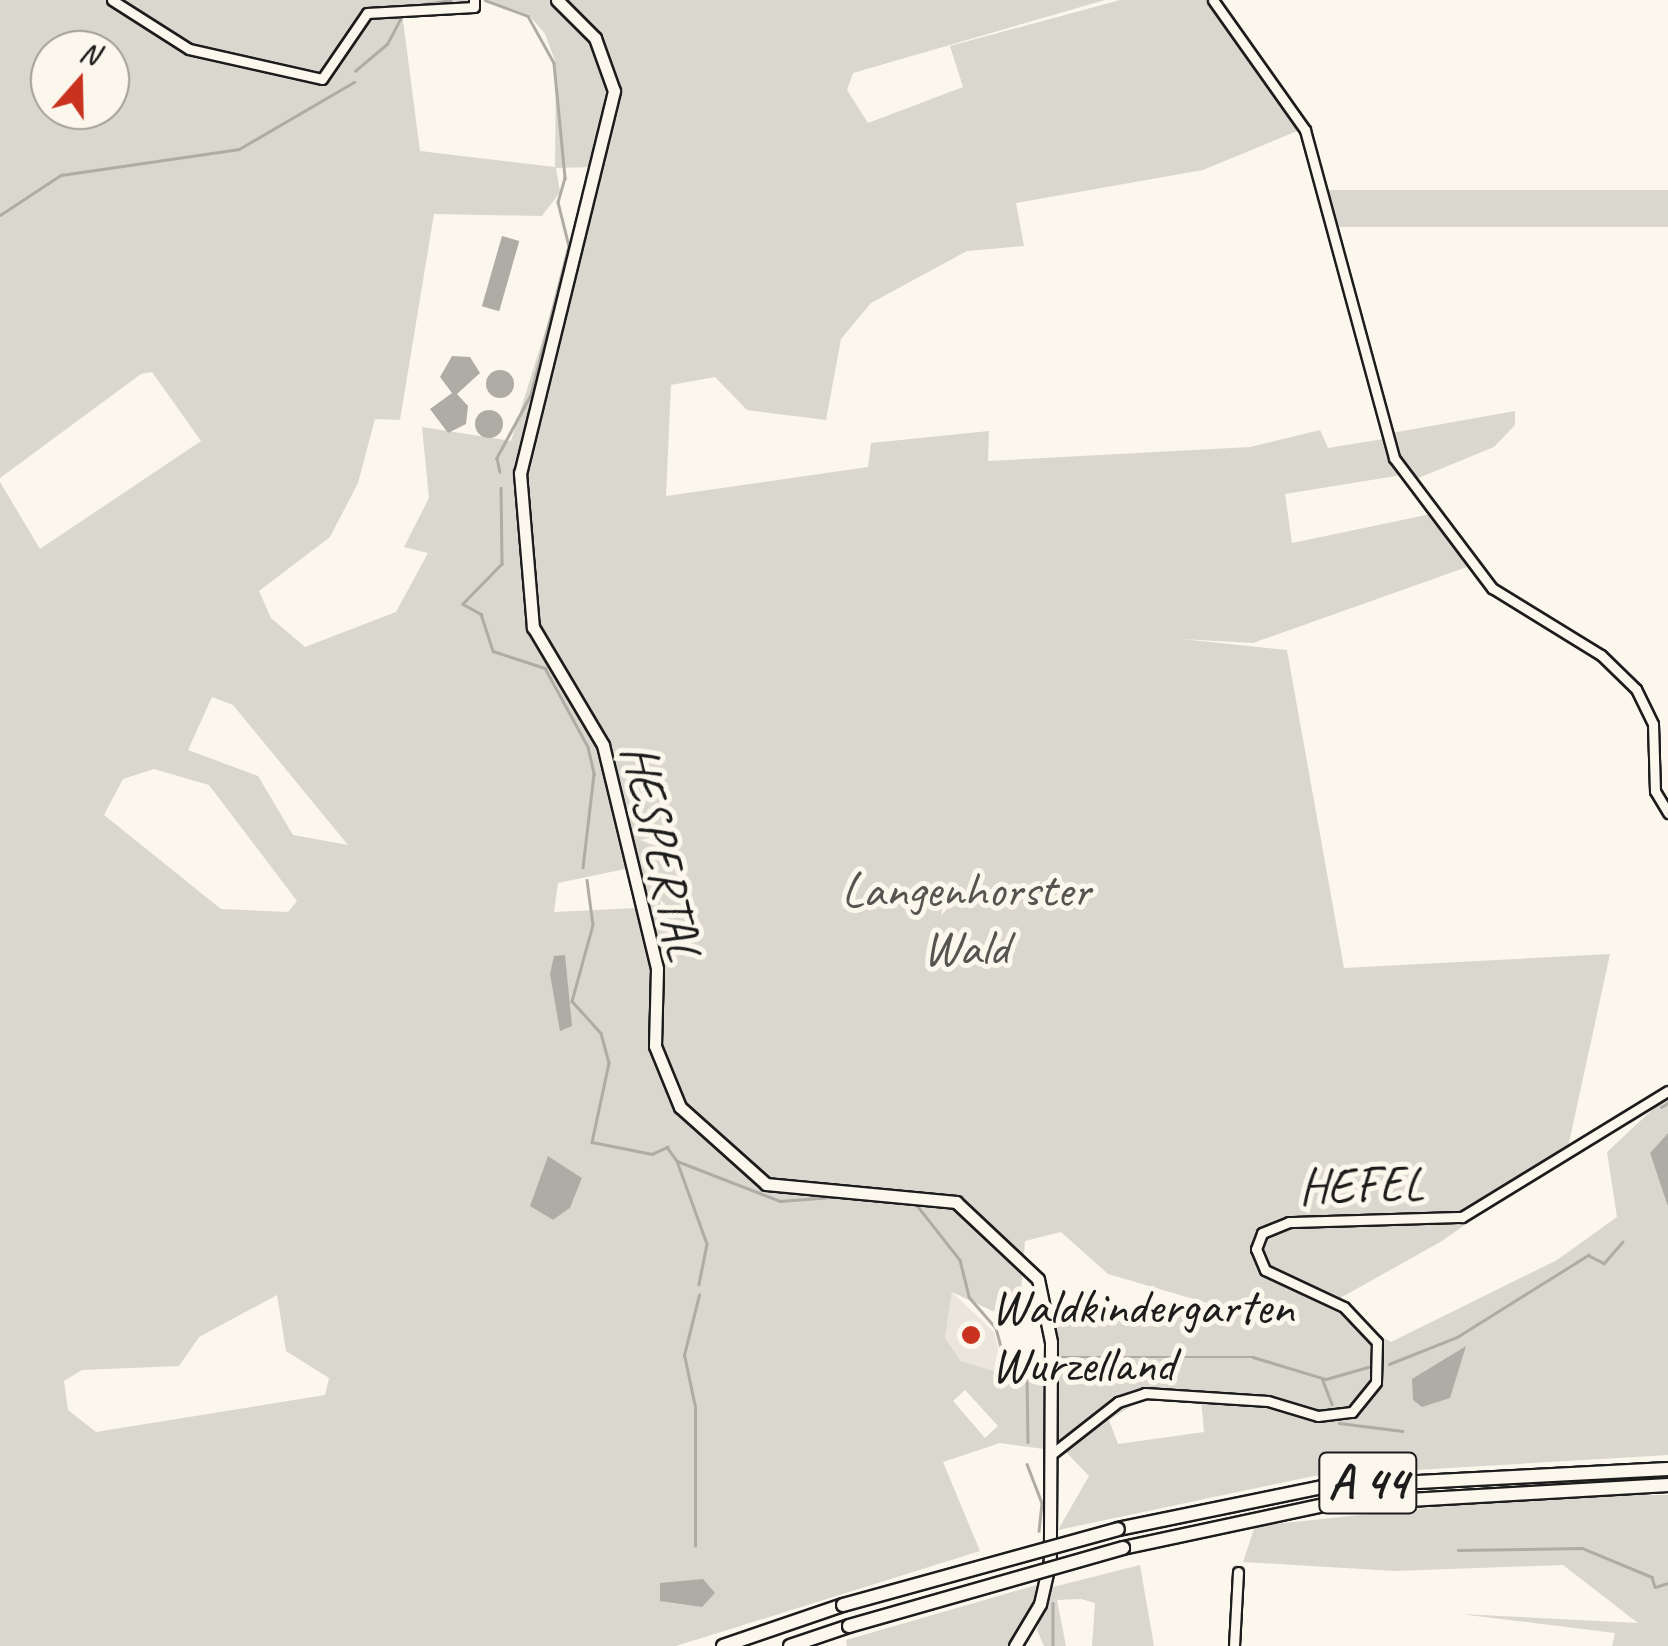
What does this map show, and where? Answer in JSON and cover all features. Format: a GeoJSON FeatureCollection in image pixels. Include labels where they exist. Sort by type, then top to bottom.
{"type":"FeatureCollection","features":[{"type":"Feature","properties":{"kind":"highway","name":"A 44"},"geometry":{"type":"LineString","coordinates":[[722,1646],[842,1605],[1118,1528],[1322,1487],[1668,1468]]}},
{"type":"Feature","properties":{"kind":"highway","name":"A 44"},"geometry":{"type":"LineString","coordinates":[[790,1646],[1123,1548],[1357,1502],[1668,1485]]}},
{"type":"Feature","properties":{"kind":"main road","name":"HESPERTAL"},"geometry":{"type":"LineString","coordinates":[[557,0],[594,38],[614,91],[520,473],[525,582],[533,628],[603,745],[631,844],[657,969],[662,1077],[680,1107],[766,1184],[928,1192],[980,1217],[1012,1245],[1048,1309],[1054,1453]]}},
{"type":"Feature","properties":{"kind":"main road"},"geometry":{"type":"LineString","coordinates":[[1015,1646],[1047,1582],[1054,1453]]}},
{"type":"Feature","properties":{"kind":"street"},"geometry":{"type":"LineString","coordinates":[[112,0],[189,49],[314,78],[326,77],[360,17],[474,0]]}},
{"type":"Feature","properties":{"kind":"street"},"geometry":{"type":"LineString","coordinates":[[1213,0],[1305,130],[1394,458],[1492,588],[1601,655],[1636,690],[1653,724],[1655,792],[1668,813]]}},
{"type":"Feature","properties":{"kind":"street","name":"HEFEL"},"geometry":{"type":"LineString","coordinates":[[1054,1453],[1112,1406],[1145,1393],[1268,1401],[1318,1416],[1352,1412],[1376,1382],[1377,1342],[1344,1307],[1265,1270],[1256,1250],[1262,1233],[1290,1222],[1462,1217],[1668,1091]]}},
{"type":"Feature","properties":{"kind":"street"},"geometry":{"type":"LineString","coordinates":[[1234,1646],[1238,1572]]}},
{"type":"Feature","properties":{"kind":"shaded area"},"geometry":{"type":"Polygon","coordinates":[[[502,236],[519,241],[499,311],[482,306],[502,236]]]}},
{"type":"Feature","properties":{"kind":"shaded area"},"geometry":{"type":"Polygon","coordinates":[[[452,356],[470,357],[480,373],[457,394],[468,406],[466,424],[448,433],[430,409],[452,393],[440,377],[452,356]]]}},
{"type":"Feature","properties":{"kind":"shaded area"},"geometry":{"type":"Polygon","coordinates":[[[500,370],[510,374],[514,384],[510,394],[500,398],[490,394],[486,384],[490,374],[500,370]]]}},
{"type":"Feature","properties":{"kind":"shaded area"},"geometry":{"type":"Polygon","coordinates":[[[489,410],[499,414],[503,424],[499,434],[489,438],[479,434],[475,424],[479,414],[489,410]]]}},
{"type":"Feature","properties":{"kind":"shaded area"},"geometry":{"type":"Polygon","coordinates":[[[565,955],[572,1026],[560,1031],[550,974],[554,956],[565,955]]]}},
{"type":"Feature","properties":{"kind":"shaded area"},"geometry":{"type":"Polygon","coordinates":[[[1668,1133],[1668,1207],[1650,1153],[1668,1133]]]}},
{"type":"Feature","properties":{"kind":"shaded area"},"geometry":{"type":"Polygon","coordinates":[[[548,1156],[582,1178],[570,1208],[553,1220],[530,1206],[548,1156]]]}},
{"type":"Feature","properties":{"kind":"shaded area","name":"Waldkindergarten Wurzelland"},"geometry":{"type":"Polygon","coordinates":[[[952,1292],[994,1332],[1006,1377],[961,1361],[945,1338],[952,1292]]]}},
{"type":"Feature","properties":{"kind":"shaded area"},"geometry":{"type":"Polygon","coordinates":[[[1466,1346],[1450,1398],[1422,1407],[1413,1400],[1412,1379],[1466,1346]]]}},
{"type":"Feature","properties":{"kind":"shaded area"},"geometry":{"type":"Polygon","coordinates":[[[703,1579],[715,1593],[702,1607],[660,1601],[660,1583],[703,1579]]]}},
{"type":"Feature","properties":{"kind":"green space","name":"Langenhorster Wald"},"geometry":{"type":"Polygon","coordinates":[[[0,0],[474,0],[373,13],[402,13],[420,151],[555,167],[556,63],[545,34],[529,15],[489,0],[551,0],[610,66],[593,167],[556,168],[560,192],[542,216],[434,214],[400,420],[375,419],[358,483],[330,537],[259,591],[271,618],[305,647],[396,612],[428,553],[404,547],[429,498],[422,427],[511,441],[609,125],[612,65],[559,0],[1105,0],[853,73],[847,90],[868,123],[963,87],[950,46],[1120,0],[1207,0],[1218,9],[1302,129],[1203,170],[1016,203],[1024,246],[967,251],[871,303],[841,339],[826,420],[747,410],[715,377],[671,385],[666,496],[868,467],[871,443],[989,431],[988,461],[1250,447],[1320,430],[1328,448],[1383,439],[1402,475],[1285,494],[1292,543],[1431,514],[1467,567],[1253,643],[1182,639],[1287,650],[1344,968],[1610,954],[1567,1152],[1442,1241],[1326,1306],[1391,1342],[1557,1260],[1617,1217],[1607,1152],[1668,1095],[1668,1133],[1650,1153],[1668,1207],[1668,1455],[1314,1476],[1058,1530],[1089,1476],[1066,1452],[1000,1443],[943,1462],[980,1551],[676,1646],[0,1646],[0,482],[40,549],[201,441],[152,372],[141,374],[0,478],[0,0]],[[212,697],[188,750],[258,776],[293,835],[348,845],[233,705],[212,697]],[[154,769],[123,779],[104,815],[221,909],[288,912],[297,901],[209,785],[154,769]],[[630,868],[558,883],[554,912],[637,908],[630,868]],[[548,1156],[531,1206],[553,1220],[570,1208],[582,1178],[548,1156]],[[1061,1232],[1025,1241],[1020,1305],[999,1314],[952,1292],[945,1338],[961,1361],[1041,1386],[1061,1311],[1152,1326],[1207,1303],[1108,1274],[1061,1232]],[[277,1295],[199,1337],[179,1366],[82,1370],[64,1381],[68,1410],[96,1432],[325,1395],[329,1378],[286,1351],[277,1295]],[[965,1390],[953,1401],[985,1438],[998,1426],[965,1390]],[[1144,1398],[1109,1420],[1118,1444],[1204,1432],[1201,1399],[1144,1398]]]}},
{"type":"Feature","properties":{"kind":"green space"},"geometry":{"type":"Polygon","coordinates":[[[1327,190],[1668,190],[1668,227],[1327,227],[1327,190]]]}},
{"type":"Feature","properties":{"kind":"green space"},"geometry":{"type":"Polygon","coordinates":[[[1515,411],[1515,425],[1494,447],[1411,481],[1386,434],[1515,411]]]}},
{"type":"Feature","properties":{"kind":"green space"},"geometry":{"type":"Polygon","coordinates":[[[1550,1495],[1668,1495],[1668,1646],[1612,1646],[1615,1633],[1460,1614],[1638,1623],[1563,1565],[1395,1571],[1243,1562],[1255,1526],[1550,1495]]]}},
{"type":"Feature","properties":{"kind":"green space"},"geometry":{"type":"Polygon","coordinates":[[[1140,1565],[1154,1646],[1092,1646],[1095,1603],[1081,1599],[1057,1600],[1066,1646],[1044,1646],[1037,1630],[1049,1588],[1140,1565]]]}},
{"type":"Feature","properties":{"kind":"green space"},"geometry":{"type":"Polygon","coordinates":[[[1047,1582],[1015,1646],[847,1646],[846,1640],[1047,1582]]]}},
{"type":"Feature","properties":{"kind":"waterway"},"geometry":{"type":"LineString","coordinates":[[411,6],[451,0]]}},
{"type":"Feature","properties":{"kind":"waterway"},"geometry":{"type":"LineString","coordinates":[[485,0],[528,16],[554,63],[565,178],[558,202],[569,246],[531,395],[497,458],[500,472]]}},
{"type":"Feature","properties":{"kind":"waterway"},"geometry":{"type":"LineString","coordinates":[[355,71],[387,44],[403,14]]}},
{"type":"Feature","properties":{"kind":"waterway"},"geometry":{"type":"LineString","coordinates":[[0,215],[61,175],[239,149],[354,82]]}},
{"type":"Feature","properties":{"kind":"waterway"},"geometry":{"type":"LineString","coordinates":[[501,488],[502,564],[463,604],[481,614],[493,651],[545,668],[588,747],[594,774],[583,867]]}},
{"type":"Feature","properties":{"kind":"waterway"},"geometry":{"type":"LineString","coordinates":[[587,880],[593,925],[572,1001],[601,1033],[609,1063],[592,1142],[652,1154],[667,1147],[677,1161],[780,1201],[844,1196]]}},
{"type":"Feature","properties":{"kind":"waterway"},"geometry":{"type":"LineString","coordinates":[[1661,1107],[1668,1103]]}},
{"type":"Feature","properties":{"kind":"waterway"},"geometry":{"type":"LineString","coordinates":[[677,1161],[707,1244],[699,1284]]}},
{"type":"Feature","properties":{"kind":"waterway"},"geometry":{"type":"LineString","coordinates":[[916,1204],[960,1260],[969,1297],[996,1328],[1004,1357],[1027,1377],[1028,1442]]}},
{"type":"Feature","properties":{"kind":"waterway"},"geometry":{"type":"LineString","coordinates":[[1389,1364],[1457,1337],[1588,1255],[1604,1263],[1622,1242]]}},
{"type":"Feature","properties":{"kind":"waterway"},"geometry":{"type":"LineString","coordinates":[[695,1546],[695,1407],[684,1355],[699,1295]]}},
{"type":"Feature","properties":{"kind":"waterway"},"geometry":{"type":"LineString","coordinates":[[1062,1357],[1253,1357],[1326,1379],[1368,1367]]}},
{"type":"Feature","properties":{"kind":"waterway"},"geometry":{"type":"LineString","coordinates":[[1322,1378],[1332,1404]]}},
{"type":"Feature","properties":{"kind":"waterway"},"geometry":{"type":"LineString","coordinates":[[1339,1423],[1402,1431]]}},
{"type":"Feature","properties":{"kind":"waterway"},"geometry":{"type":"LineString","coordinates":[[1027,1464],[1042,1503],[1039,1531]]}},
{"type":"Feature","properties":{"kind":"waterway"},"geometry":{"type":"LineString","coordinates":[[1458,1550],[1582,1548],[1652,1577],[1655,1587],[1668,1583]]}},
{"type":"Feature","properties":{"kind":"waterway"},"geometry":{"type":"LineString","coordinates":[[1053,1603],[1053,1646]]}},
{"type":"Feature","properties":{"kind":"place","name":"Waldkindergarten Wurzelland"},"geometry":{"type":"Point","coordinates":[971,1335]}}]}
